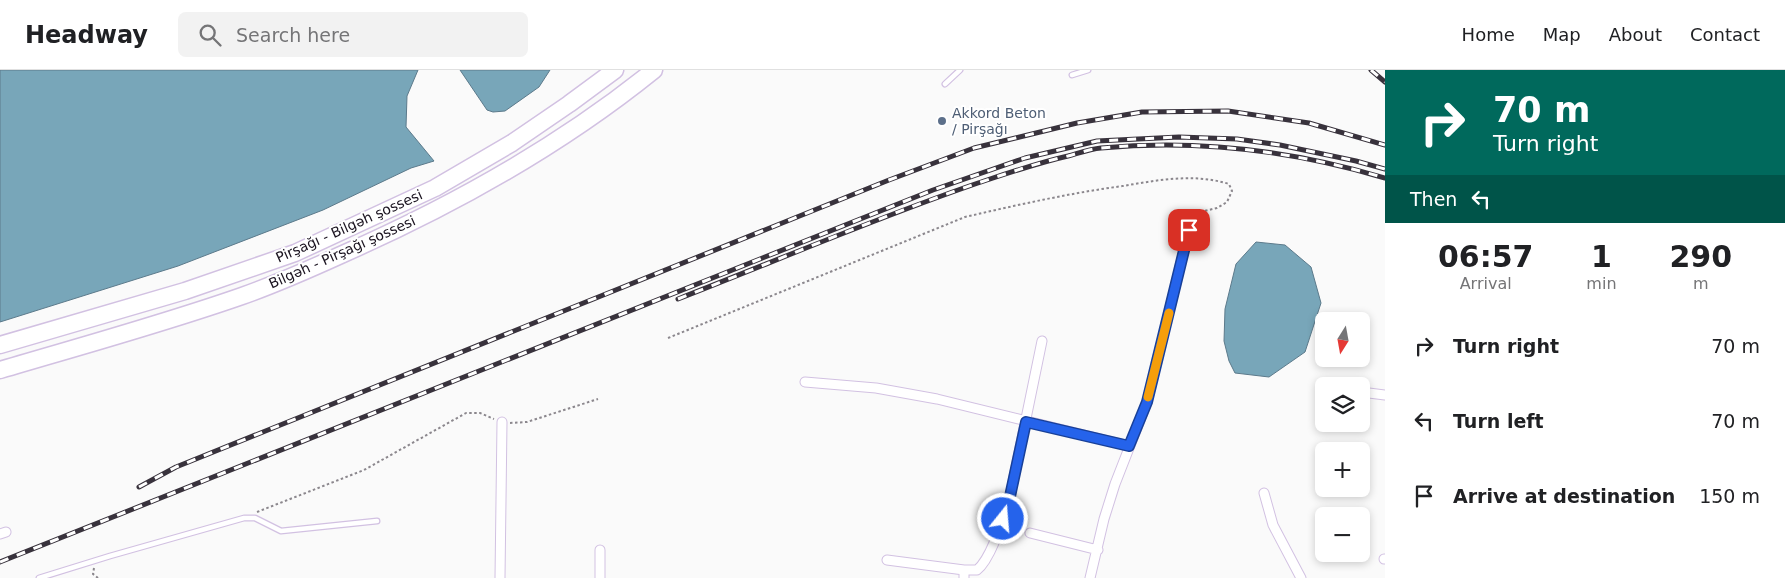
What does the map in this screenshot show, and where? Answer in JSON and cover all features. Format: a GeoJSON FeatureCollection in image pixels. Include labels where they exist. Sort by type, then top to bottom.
{"type":"FeatureCollection","features":[{"type":"Feature","properties":{"kind":"highway","name":"Pirşağı - Bilgəh şossesi"},"geometry":{"type":"LineString","coordinates":[[0,345],[185,291],[295,253],[435,188],[512,143],[615,70]]}},
{"type":"Feature","properties":{"kind":"highway","name":"Bilgəh - Pirşağı şossesi"},"geometry":{"type":"LineString","coordinates":[[0,370],[190,314],[303,272],[377,239],[448,204],[524,161],[578,127],[654,70]]}},
{"type":"Feature","properties":{"kind":"street"},"geometry":{"type":"LineString","coordinates":[[1090,578],[1104,519],[1129,446],[1147,402],[1189,230]]}},
{"type":"Feature","properties":{"kind":"street"},"geometry":{"type":"LineString","coordinates":[[886,560],[964,574],[976,570],[983,565],[1009,501],[1042,341]]}},
{"type":"Feature","properties":{"kind":"street"},"geometry":{"type":"LineString","coordinates":[[805,382],[876,388],[928,397],[1129,446]]}},
{"type":"Feature","properties":{"kind":"street"},"geometry":{"type":"LineString","coordinates":[[1370,393],[1385,395]]}},
{"type":"Feature","properties":{"kind":"street"},"geometry":{"type":"LineString","coordinates":[[500,578],[502,422]]}},
{"type":"Feature","properties":{"kind":"street"},"geometry":{"type":"LineString","coordinates":[[1264,492],[1273,525],[1301,578]]}},
{"type":"Feature","properties":{"kind":"street"},"geometry":{"type":"LineString","coordinates":[[1030,533],[1098,550]]}},
{"type":"Feature","properties":{"kind":"street"},"geometry":{"type":"LineString","coordinates":[[600,550],[600,578]]}},
{"type":"Feature","properties":{"kind":"lane"},"geometry":{"type":"LineString","coordinates":[[945,84],[960,70]]}},
{"type":"Feature","properties":{"kind":"lane"},"geometry":{"type":"LineString","coordinates":[[1072,75],[1088,70]]}},
{"type":"Feature","properties":{"kind":"lane"},"geometry":{"type":"LineString","coordinates":[[39,578],[98,559],[244,518],[255,518],[269,527],[281,531],[378,521]]}},
{"type":"Feature","properties":{"kind":"path"},"geometry":{"type":"LineString","coordinates":[[668,338],[965,217],[1099,189],[1176,178],[1216,180],[1229,184],[1232,191],[1227,202],[1217,208],[1200,212],[1192,220],[1189,230]]}},
{"type":"Feature","properties":{"kind":"path"},"geometry":{"type":"LineString","coordinates":[[244,518],[364,470],[466,413],[480,413],[502,422],[515,424],[527,422],[598,399]]}},
{"type":"Feature","properties":{"kind":"path"},"geometry":{"type":"LineString","coordinates":[[98,559],[93,574],[98,578]]}},
{"type":"Feature","properties":{"kind":"water"},"geometry":{"type":"Polygon","coordinates":[[[0,70],[418,70],[407,96],[406,127],[434,161],[411,168],[323,210],[178,266],[0,322],[0,70]]]}},
{"type":"Feature","properties":{"kind":"water"},"geometry":{"type":"Polygon","coordinates":[[[460,70],[550,70],[539,87],[505,111],[493,112],[487,110],[460,70]]]}},
{"type":"Feature","properties":{"kind":"water"},"geometry":{"type":"Polygon","coordinates":[[[1256,242],[1285,245],[1311,267],[1321,303],[1318,312],[1315,312],[1315,321],[1305,352],[1269,377],[1235,373],[1229,361],[1224,341],[1225,309],[1236,264],[1256,242]]]}},
{"type":"Feature","properties":{"kind":"railway"},"geometry":{"type":"LineString","coordinates":[[1371,70],[1385,82]]}},
{"type":"Feature","properties":{"kind":"railway"},"geometry":{"type":"LineString","coordinates":[[139,487],[176,467],[889,180],[974,148],[1077,123],[1142,112],[1228,111],[1309,123],[1385,145]]}},
{"type":"Feature","properties":{"kind":"railway"},"geometry":{"type":"LineString","coordinates":[[0,562],[933,190],[1025,158],[1097,141],[1179,137],[1237,139],[1280,145],[1385,169]]}},
{"type":"Feature","properties":{"kind":"railway"},"geometry":{"type":"LineString","coordinates":[[678,299],[940,196],[1023,168],[1089,150],[1137,146],[1209,146],[1280,154],[1385,178]]}},
{"type":"Feature","properties":{"kind":"slow traffic"},"geometry":{"type":"LineString","coordinates":[[1148,397],[1169,313]]}},
{"type":"Feature","properties":{"kind":"place","name":"Akkord Beton / Pirşağı"},"geometry":{"type":"Point","coordinates":[942,121]}},
{"type":"Feature","properties":{"kind":"route"},"geometry":{"type":"LineString","coordinates":[[1003,519],[1009,501],[1026,422],[1129,446],[1147,402],[1189,230]]}}]}
